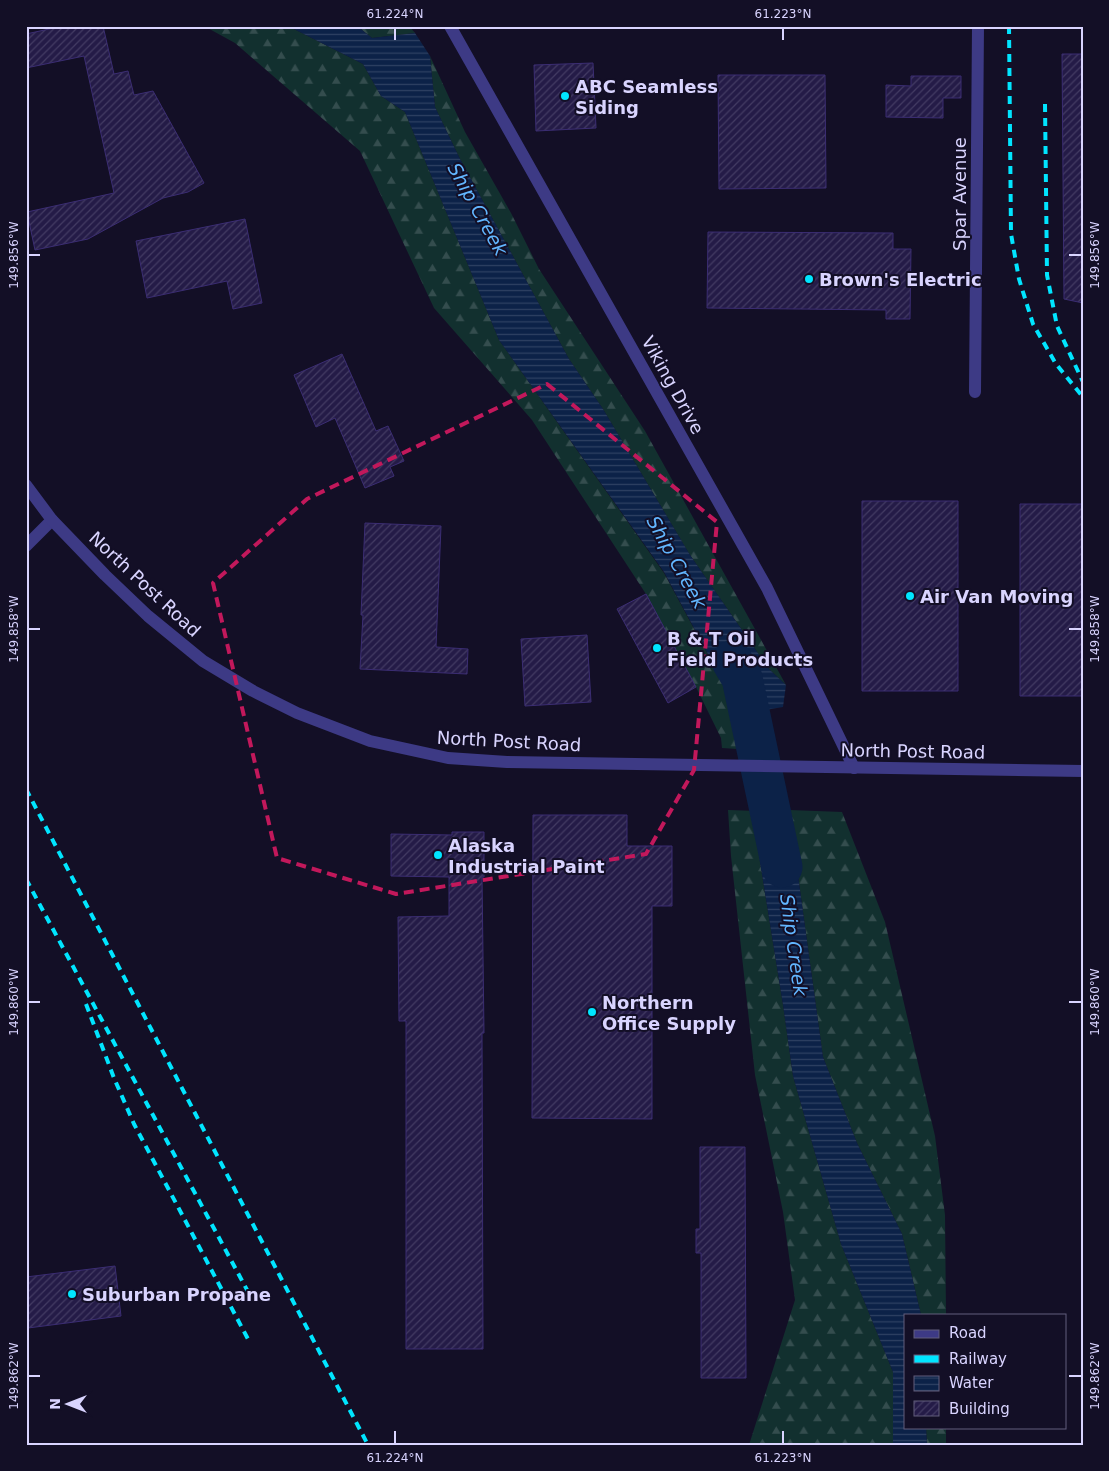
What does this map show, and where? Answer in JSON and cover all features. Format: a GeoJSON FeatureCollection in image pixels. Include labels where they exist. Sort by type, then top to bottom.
{"type":"FeatureCollection","features":[{"type":"Feature","properties":{"kind":"street","name":"Viking Drive"},"geometry":{"type":"LineString","coordinates":[[450,26],[768,588],[854,768]]}},
{"type":"Feature","properties":{"kind":"street","name":"Spar Avenue"},"geometry":{"type":"LineString","coordinates":[[975,392],[978,26]]}},
{"type":"Feature","properties":{"kind":"street","name":"North Post Road"},"geometry":{"type":"LineString","coordinates":[[26,485],[52,520],[105,575],[148,616],[203,661],[252,691],[297,713],[370,741],[448,758],[506,762],[1083,771]]}},
{"type":"Feature","properties":{"kind":"street"},"geometry":{"type":"LineString","coordinates":[[26,546],[52,520]]}},
{"type":"Feature","properties":{"kind":"highlighted area"},"geometry":{"type":"Polygon","coordinates":[[[547,384],[717,522],[694,770],[646,854],[396,894],[277,858],[213,583],[307,499],[547,384]]]}},
{"type":"Feature","properties":{"kind":"green space"},"geometry":{"type":"Polygon","coordinates":[[[204,26],[288,26],[363,64],[381,96],[405,112],[499,340],[664,573],[734,703],[738,749],[722,748],[721,738],[696,687],[646,594],[532,420],[434,308],[360,151],[235,43],[204,26]]]}},
{"type":"Feature","properties":{"kind":"green space"},"geometry":{"type":"Polygon","coordinates":[[[357,26],[409,26],[415,33],[372,38],[357,26]]]}},
{"type":"Feature","properties":{"kind":"green space"},"geometry":{"type":"Polygon","coordinates":[[[430,56],[465,132],[511,213],[539,269],[645,431],[786,685],[769,669],[690,555],[603,409],[569,359],[460,159],[435,107],[430,56]]]}},
{"type":"Feature","properties":{"kind":"green space"},"geometry":{"type":"Polygon","coordinates":[[[728,810],[757,811],[760,862],[793,1076],[841,1244],[893,1372],[893,1445],[749,1445],[795,1300],[783,1212],[755,1075],[731,856],[728,810]]]}},
{"type":"Feature","properties":{"kind":"green space"},"geometry":{"type":"Polygon","coordinates":[[[789,810],[842,812],[885,922],[935,1136],[945,1215],[946,1314],[921,1314],[902,1234],[857,1143],[823,1057],[789,810]]]}},
{"type":"Feature","properties":{"kind":"green space"},"geometry":{"type":"Polygon","coordinates":[[[926,1428],[946,1428],[946,1445],[927,1445],[926,1428]]]}},
{"type":"Feature","properties":{"kind":"water"},"geometry":{"type":"Polygon","coordinates":[[[288,26],[357,26],[372,38],[415,33],[430,56],[435,107],[460,159],[569,359],[603,409],[690,555],[769,669],[786,685],[783,707],[736,715],[734,703],[664,572],[499,340],[405,112],[381,96],[363,64],[288,26]]]}},
{"type":"Feature","properties":{"kind":"water"},"geometry":{"type":"Polygon","coordinates":[[[789,810],[823,1057],[857,1143],[902,1234],[921,1314],[904,1314],[904,1428],[926,1428],[927,1445],[893,1445],[893,1372],[841,1244],[793,1076],[760,862],[757,811],[789,810]]]}},
{"type":"Feature","properties":{"kind":"building"},"geometry":{"type":"Polygon","coordinates":[[[63,26],[103,26],[114,74],[128,71],[134,95],[153,91],[204,183],[188,192],[163,198],[88,239],[35,250],[27,212],[114,193],[84,56],[26,68],[26,34],[63,26]]]}},
{"type":"Feature","properties":{"kind":"building"},"geometry":{"type":"Polygon","coordinates":[[[1062,54],[1083,54],[1083,303],[1064,299],[1062,54]]]}},
{"type":"Feature","properties":{"kind":"building","name":"ABC Seamless Siding"},"geometry":{"type":"Polygon","coordinates":[[[593,63],[596,128],[536,131],[534,65],[593,63]]]}},
{"type":"Feature","properties":{"kind":"building"},"geometry":{"type":"Polygon","coordinates":[[[718,75],[825,75],[826,188],[719,189],[718,75]]]}},
{"type":"Feature","properties":{"kind":"building"},"geometry":{"type":"Polygon","coordinates":[[[911,76],[961,76],[961,98],[943,98],[943,118],[886,117],[886,85],[911,86],[911,76]]]}},
{"type":"Feature","properties":{"kind":"building"},"geometry":{"type":"Polygon","coordinates":[[[245,219],[262,303],[233,309],[227,281],[147,298],[136,241],[245,219]]]}},
{"type":"Feature","properties":{"kind":"building","name":"Brown's Electric"},"geometry":{"type":"Polygon","coordinates":[[[708,232],[893,233],[893,249],[911,249],[910,319],[886,319],[886,310],[707,308],[708,232]]]}},
{"type":"Feature","properties":{"kind":"building"},"geometry":{"type":"Polygon","coordinates":[[[342,354],[376,431],[388,426],[404,461],[390,467],[394,476],[365,488],[335,418],[316,427],[294,375],[342,354]]]}},
{"type":"Feature","properties":{"kind":"building","name":"Air Van Moving"},"geometry":{"type":"Polygon","coordinates":[[[862,501],[958,501],[958,691],[862,691],[862,501]]]}},
{"type":"Feature","properties":{"kind":"building"},"geometry":{"type":"Polygon","coordinates":[[[1020,504],[1083,504],[1083,696],[1020,696],[1020,504]]]}},
{"type":"Feature","properties":{"kind":"building"},"geometry":{"type":"Polygon","coordinates":[[[365,523],[441,526],[436,647],[468,649],[467,674],[360,669],[365,523]]]}},
{"type":"Feature","properties":{"kind":"building","name":"B & T Oil Field Products"},"geometry":{"type":"Polygon","coordinates":[[[646,594],[696,687],[668,703],[617,609],[646,594]]]}},
{"type":"Feature","properties":{"kind":"building"},"geometry":{"type":"Polygon","coordinates":[[[587,635],[591,702],[525,706],[521,639],[587,635]]]}},
{"type":"Feature","properties":{"kind":"building","name":"Northern Office Supply"},"geometry":{"type":"Polygon","coordinates":[[[533,815],[627,815],[627,846],[672,846],[672,906],[652,906],[652,1119],[532,1118],[533,815]]]}},
{"type":"Feature","properties":{"kind":"building"},"geometry":{"type":"Polygon","coordinates":[[[452,832],[484,832],[484,877],[482,877],[484,1033],[482,1033],[483,1349],[406,1349],[406,1021],[399,1021],[398,917],[449,916],[449,877],[391,876],[391,834],[452,835],[452,832]]]}},
{"type":"Feature","properties":{"kind":"building"},"geometry":{"type":"Polygon","coordinates":[[[700,1147],[745,1147],[746,1378],[701,1378],[701,1253],[696,1253],[696,1229],[700,1229],[700,1147]]]}},
{"type":"Feature","properties":{"kind":"building","name":"Suburban Propane"},"geometry":{"type":"Polygon","coordinates":[[[115,1266],[121,1316],[28,1328],[26,1277],[115,1266]]]}},
{"type":"Feature","properties":{"kind":"waterway","name":"Ship Creek"},"geometry":{"type":"LineString","coordinates":[[732,661],[742,678],[782,867]]}},
{"type":"Feature","properties":{"kind":"railway"},"geometry":{"type":"LineString","coordinates":[[1009,26],[1011,234],[1019,279],[1033,324],[1056,364],[1083,397]]}},
{"type":"Feature","properties":{"kind":"railway"},"geometry":{"type":"LineString","coordinates":[[1045,104],[1047,275],[1057,326],[1083,382]]}},
{"type":"Feature","properties":{"kind":"railway"},"geometry":{"type":"LineString","coordinates":[[26,789],[368,1445]]}},
{"type":"Feature","properties":{"kind":"railway"},"geometry":{"type":"LineString","coordinates":[[26,879],[253,1301]]}},
{"type":"Feature","properties":{"kind":"railway"},"geometry":{"type":"LineString","coordinates":[[86,1004],[134,1124],[248,1339]]}},
{"type":"Feature","properties":{"kind":"place","name":"ABC Seamless Siding"},"geometry":{"type":"Point","coordinates":[565,96]}},
{"type":"Feature","properties":{"kind":"place","name":"Brown's Electric"},"geometry":{"type":"Point","coordinates":[809,279]}},
{"type":"Feature","properties":{"kind":"place","name":"Air Van Moving"},"geometry":{"type":"Point","coordinates":[910,596]}},
{"type":"Feature","properties":{"kind":"place","name":"B & T Oil Field Products"},"geometry":{"type":"Point","coordinates":[657,648]}},
{"type":"Feature","properties":{"kind":"place","name":"Alaska Industrial Paint"},"geometry":{"type":"Point","coordinates":[438,855]}},
{"type":"Feature","properties":{"kind":"place","name":"Northern Office Supply"},"geometry":{"type":"Point","coordinates":[592,1012]}},
{"type":"Feature","properties":{"kind":"place","name":"Suburban Propane"},"geometry":{"type":"Point","coordinates":[72,1294]}}]}
